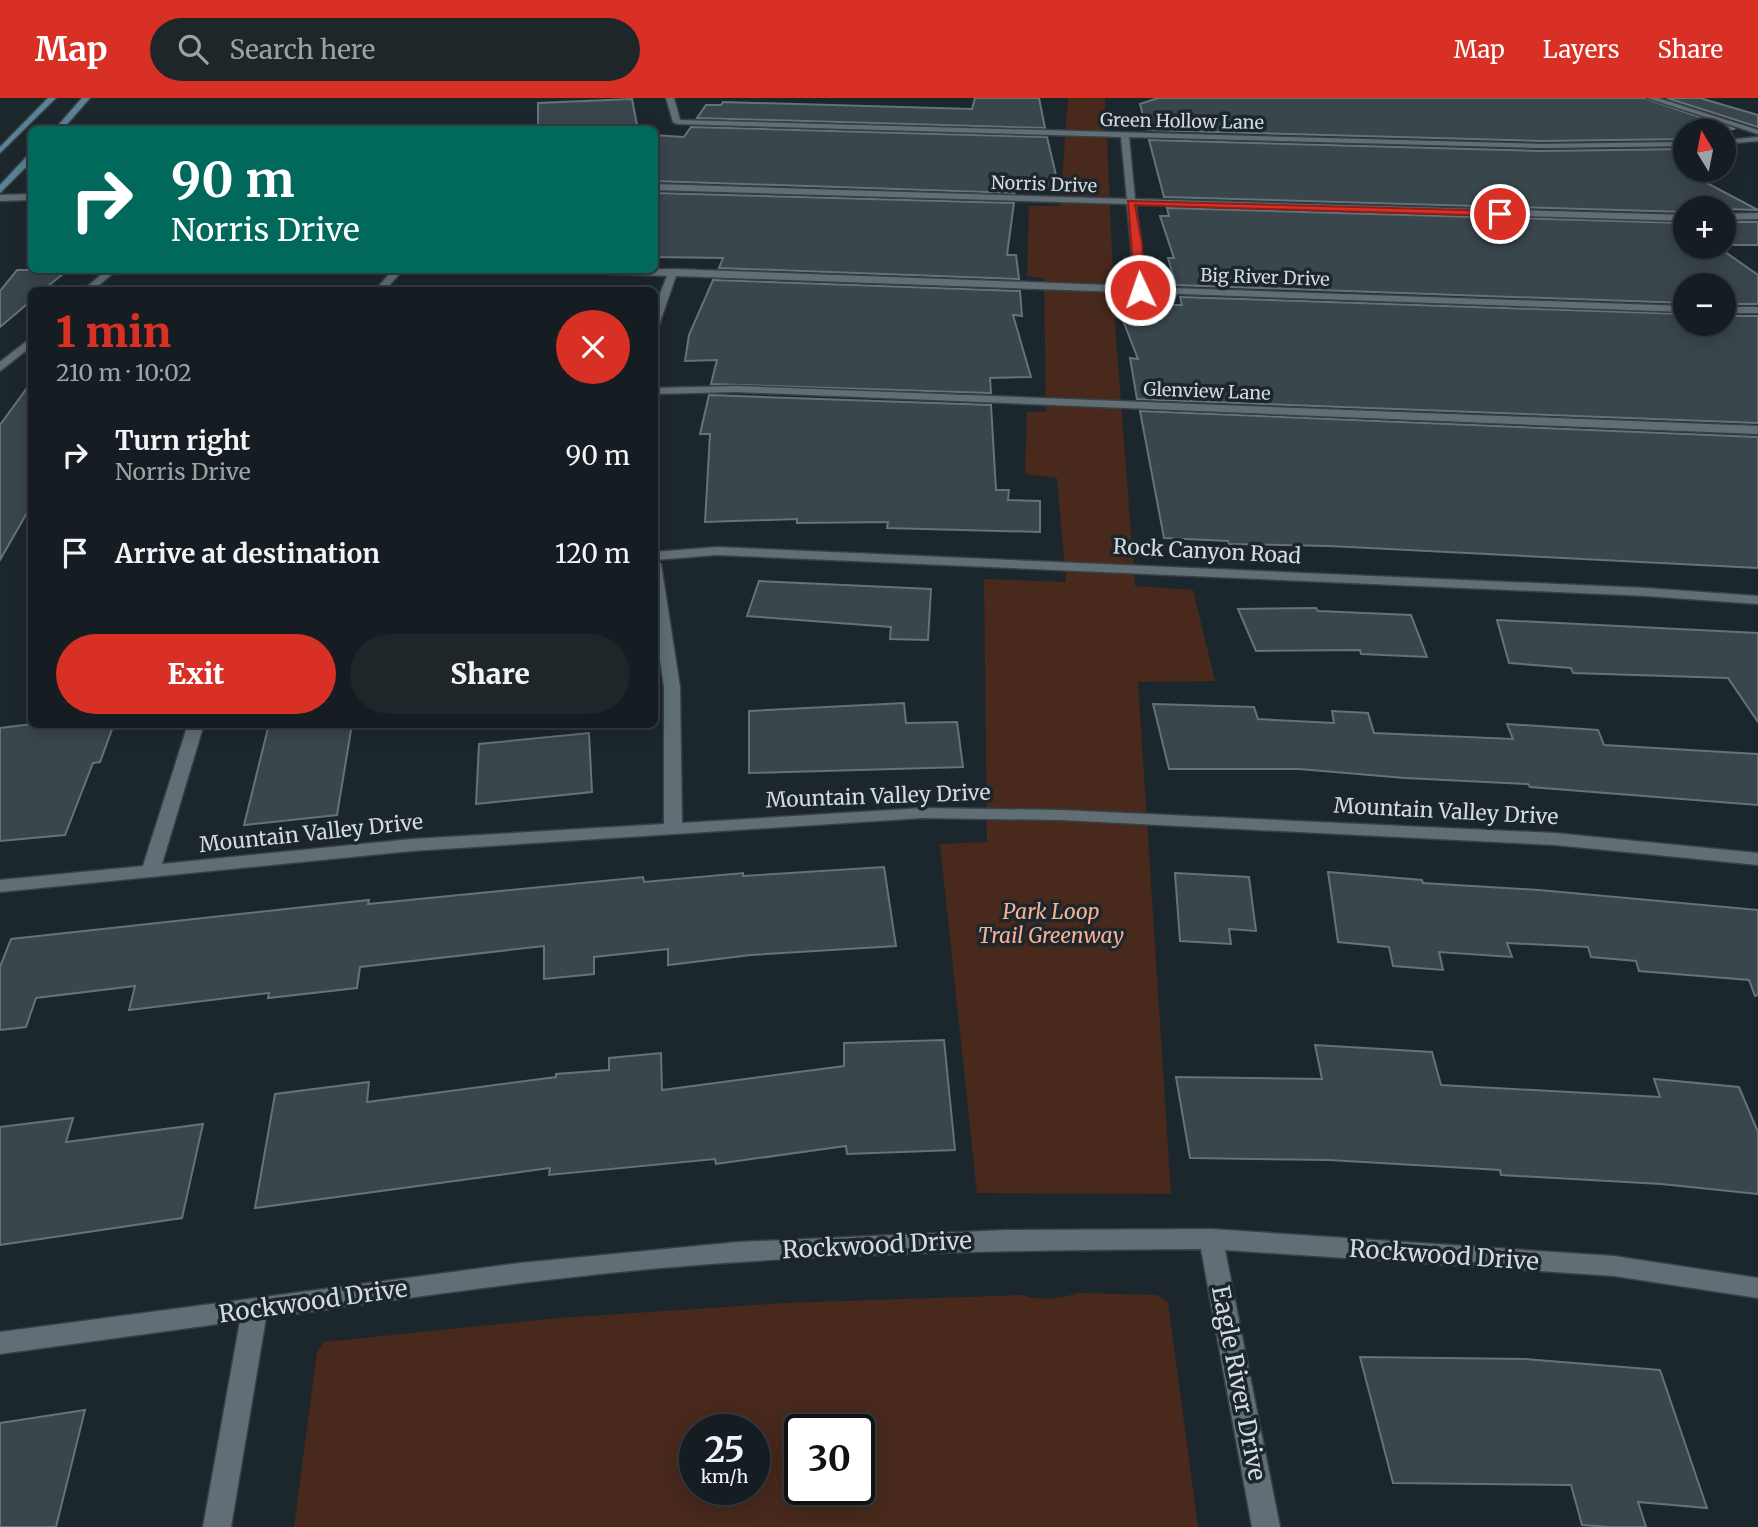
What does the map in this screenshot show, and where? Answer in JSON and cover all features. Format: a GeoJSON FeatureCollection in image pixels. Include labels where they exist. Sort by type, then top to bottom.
{"type":"FeatureCollection","features":[{"type":"Feature","properties":{"kind":"main road"},"geometry":{"type":"LineString","coordinates":[[0,151],[52,98]]}},
{"type":"Feature","properties":{"kind":"main road"},"geometry":{"type":"LineString","coordinates":[[61,126],[86,98]]}},
{"type":"Feature","properties":{"kind":"main road"},"geometry":{"type":"LineString","coordinates":[[0,134],[28,133]]}},
{"type":"Feature","properties":{"kind":"main road"},"geometry":{"type":"LineString","coordinates":[[0,190],[28,160]]}},
{"type":"Feature","properties":{"kind":"street","name":"Green Hollow Lane"},"geometry":{"type":"LineString","coordinates":[[670,98],[677,122],[1541,146],[1673,144]]}},
{"type":"Feature","properties":{"kind":"street"},"geometry":{"type":"LineString","coordinates":[[1651,98],[1758,132]]}},
{"type":"Feature","properties":{"kind":"street"},"geometry":{"type":"LineString","coordinates":[[1125,136],[1140,290]]}},
{"type":"Feature","properties":{"kind":"street"},"geometry":{"type":"LineString","coordinates":[[1736,141],[1758,139]]}},
{"type":"Feature","properties":{"kind":"street","name":"Norris Drive"},"geometry":{"type":"LineString","coordinates":[[658,187],[1673,218]]}},
{"type":"Feature","properties":{"kind":"street"},"geometry":{"type":"LineString","coordinates":[[0,198],[28,197]]}},
{"type":"Feature","properties":{"kind":"street"},"geometry":{"type":"LineString","coordinates":[[1736,217],[1758,216]]}},
{"type":"Feature","properties":{"kind":"street","name":"Big River Drive"},"geometry":{"type":"LineString","coordinates":[[658,272],[1673,309]]}},
{"type":"Feature","properties":{"kind":"street"},"geometry":{"type":"LineString","coordinates":[[658,314],[673,272]]}},
{"type":"Feature","properties":{"kind":"street"},"geometry":{"type":"LineString","coordinates":[[92,287],[108,273]]}},
{"type":"Feature","properties":{"kind":"street"},"geometry":{"type":"LineString","coordinates":[[383,287],[395,273]]}},
{"type":"Feature","properties":{"kind":"street"},"geometry":{"type":"LineString","coordinates":[[1736,310],[1758,310]]}},
{"type":"Feature","properties":{"kind":"street"},"geometry":{"type":"LineString","coordinates":[[0,368],[28,344]]}},
{"type":"Feature","properties":{"kind":"street","name":"Glenview Lane"},"geometry":{"type":"LineString","coordinates":[[658,391],[736,389],[1758,430]]}},
{"type":"Feature","properties":{"kind":"street","name":"Rock Canyon Road"},"geometry":{"type":"LineString","coordinates":[[658,555],[716,551],[1633,591],[1758,600]]}},
{"type":"Feature","properties":{"kind":"street"},"geometry":{"type":"LineString","coordinates":[[658,591],[672,687],[673,830]]}},
{"type":"Feature","properties":{"kind":"street"},"geometry":{"type":"LineString","coordinates":[[152,871],[195,728]]}},
{"type":"Feature","properties":{"kind":"street","name":"Mountain Valley Drive"},"geometry":{"type":"LineString","coordinates":[[0,886],[412,845],[923,813],[1061,815],[1541,839],[1758,859]]}},
{"type":"Feature","properties":{"kind":"street","name":"Rockwood Drive"},"geometry":{"type":"LineString","coordinates":[[0,1343],[520,1273],[737,1252],[1006,1240],[1211,1239],[1614,1266],[1758,1288]]}},
{"type":"Feature","properties":{"kind":"street","name":"Eagle River Drive"},"geometry":{"type":"LineString","coordinates":[[1211,1239],[1266,1527]]}},
{"type":"Feature","properties":{"kind":"street"},"geometry":{"type":"LineString","coordinates":[[217,1527],[255,1309]]}},
{"type":"Feature","properties":{"kind":"green space","name":"Park Loop Trail Greenway"},"geometry":{"type":"Polygon","coordinates":[[[1068,98],[1105,98],[1116,338],[1135,586],[1193,590],[1215,681],[1138,682],[1171,1194],[977,1193],[940,844],[987,842],[984,579],[1066,582],[1057,478],[1025,474],[1027,412],[1046,412],[1044,278],[1027,276],[1029,206],[1060,206],[1068,98]]]}},
{"type":"Feature","properties":{"kind":"green space"},"geometry":{"type":"Polygon","coordinates":[[[1079,1293],[1157,1295],[1168,1302],[1198,1527],[294,1527],[317,1352],[324,1342],[558,1318],[785,1303],[1022,1295],[1050,1298],[1079,1293]]]}},
{"type":"Feature","properties":{"kind":"building"},"geometry":{"type":"Polygon","coordinates":[[[975,98],[1039,98],[1045,128],[697,118],[706,105],[721,105],[723,102],[972,109],[975,98]]]}},
{"type":"Feature","properties":{"kind":"building"},"geometry":{"type":"Polygon","coordinates":[[[1158,98],[1644,98],[1706,119],[1673,119],[1673,139],[1541,141],[1147,130],[1140,104],[1158,98]]]}},
{"type":"Feature","properties":{"kind":"building"},"geometry":{"type":"Polygon","coordinates":[[[1667,98],[1700,98],[1758,115],[1758,127],[1667,98]]]}},
{"type":"Feature","properties":{"kind":"building"},"geometry":{"type":"Polygon","coordinates":[[[632,99],[637,126],[538,126],[538,103],[632,99]]]}},
{"type":"Feature","properties":{"kind":"building"},"geometry":{"type":"Polygon","coordinates":[[[691,127],[1047,137],[1059,188],[1016,187],[1015,193],[658,181],[658,135],[684,137],[691,127]]]}},
{"type":"Feature","properties":{"kind":"building"},"geometry":{"type":"Polygon","coordinates":[[[1149,140],[1541,151],[1673,149],[1673,182],[1705,182],[1731,196],[1673,196],[1673,212],[1164,197],[1149,140]]]}},
{"type":"Feature","properties":{"kind":"building"},"geometry":{"type":"Polygon","coordinates":[[[658,193],[1014,203],[1007,255],[1016,255],[1019,279],[719,268],[723,258],[658,257],[658,193]]]}},
{"type":"Feature","properties":{"kind":"building"},"geometry":{"type":"Polygon","coordinates":[[[1736,198],[1758,210],[1736,209],[1736,198]]]}},
{"type":"Feature","properties":{"kind":"building"},"geometry":{"type":"Polygon","coordinates":[[[1167,208],[1673,223],[1673,259],[1735,259],[1758,275],[1758,304],[1736,304],[1736,273],[1673,273],[1673,303],[1176,285],[1168,258],[1174,258],[1160,216],[1169,216],[1167,208]]]}},
{"type":"Feature","properties":{"kind":"building"},"geometry":{"type":"Polygon","coordinates":[[[1736,222],[1758,222],[1758,245],[1736,245],[1736,222]]]}},
{"type":"Feature","properties":{"kind":"building"},"geometry":{"type":"Polygon","coordinates":[[[17,270],[28,270],[28,273],[64,273],[47,287],[28,287],[28,303],[0,327],[0,291],[17,270]]]}},
{"type":"Feature","properties":{"kind":"building"},"geometry":{"type":"Polygon","coordinates":[[[713,280],[1020,291],[1022,316],[1013,315],[1031,377],[990,378],[991,393],[711,384],[717,360],[685,361],[689,335],[713,280]]]}},
{"type":"Feature","properties":{"kind":"building"},"geometry":{"type":"Polygon","coordinates":[[[1180,297],[1673,314],[1673,336],[1736,336],[1736,316],[1758,316],[1758,423],[1137,399],[1130,358],[1138,359],[1117,305],[1182,305],[1180,297]]]}},
{"type":"Feature","properties":{"kind":"building"},"geometry":{"type":"Polygon","coordinates":[[[28,386],[28,511],[0,560],[0,425],[28,386]]]}},
{"type":"Feature","properties":{"kind":"building"},"geometry":{"type":"Polygon","coordinates":[[[709,395],[991,405],[996,490],[1009,490],[1008,500],[1040,501],[1040,532],[887,528],[888,522],[797,523],[797,519],[705,522],[710,434],[700,434],[709,395]]]}},
{"type":"Feature","properties":{"kind":"building"},"geometry":{"type":"Polygon","coordinates":[[[1140,411],[1758,437],[1758,568],[1329,546],[1229,544],[1228,541],[1164,538],[1140,411]]]}},
{"type":"Feature","properties":{"kind":"building"},"geometry":{"type":"Polygon","coordinates":[[[759,581],[931,589],[928,640],[890,639],[891,627],[747,616],[759,581]]]}},
{"type":"Feature","properties":{"kind":"building"},"geometry":{"type":"Polygon","coordinates":[[[1316,608],[1318,611],[1411,615],[1427,657],[1361,654],[1360,650],[1256,651],[1238,609],[1316,608]]]}},
{"type":"Feature","properties":{"kind":"building"},"geometry":{"type":"Polygon","coordinates":[[[1497,620],[1758,633],[1758,722],[1728,678],[1573,673],[1571,668],[1509,663],[1497,620]]]}},
{"type":"Feature","properties":{"kind":"building"},"geometry":{"type":"Polygon","coordinates":[[[904,703],[906,723],[957,722],[963,767],[749,773],[749,711],[904,703]]]}},
{"type":"Feature","properties":{"kind":"building"},"geometry":{"type":"Polygon","coordinates":[[[1153,704],[1254,707],[1258,719],[1334,723],[1332,711],[1368,713],[1374,733],[1513,739],[1507,724],[1598,730],[1604,745],[1758,754],[1758,805],[1530,787],[1528,784],[1299,769],[1169,769],[1153,704]]]}},
{"type":"Feature","properties":{"kind":"building"},"geometry":{"type":"Polygon","coordinates":[[[28,724],[28,728],[113,728],[100,762],[93,763],[65,835],[0,841],[0,728],[28,724]]]}},
{"type":"Feature","properties":{"kind":"building"},"geometry":{"type":"Polygon","coordinates":[[[268,728],[351,728],[337,815],[244,825],[268,728]]]}},
{"type":"Feature","properties":{"kind":"building"},"geometry":{"type":"Polygon","coordinates":[[[589,733],[592,792],[476,804],[479,744],[589,733]]]}},
{"type":"Feature","properties":{"kind":"building"},"geometry":{"type":"Polygon","coordinates":[[[884,867],[896,946],[751,955],[668,965],[668,949],[594,957],[594,974],[544,979],[544,946],[360,967],[357,988],[268,998],[269,993],[129,1010],[135,986],[36,998],[26,1027],[0,1030],[0,967],[11,939],[369,900],[368,904],[643,877],[644,882],[743,873],[743,876],[884,867]]]}},
{"type":"Feature","properties":{"kind":"building"},"geometry":{"type":"Polygon","coordinates":[[[1328,872],[1422,880],[1423,883],[1539,890],[1758,910],[1758,995],[1755,996],[1749,980],[1639,971],[1636,961],[1591,957],[1588,947],[1507,943],[1512,957],[1439,952],[1443,970],[1393,966],[1389,947],[1338,942],[1328,872]]]}},
{"type":"Feature","properties":{"kind":"building"},"geometry":{"type":"Polygon","coordinates":[[[1175,873],[1249,877],[1256,931],[1229,929],[1231,944],[1180,941],[1175,873]]]}},
{"type":"Feature","properties":{"kind":"building"},"geometry":{"type":"Polygon","coordinates":[[[944,1040],[955,1150],[847,1154],[846,1146],[716,1164],[715,1159],[549,1175],[550,1168],[255,1208],[275,1094],[369,1082],[367,1102],[556,1077],[556,1074],[609,1070],[609,1058],[661,1053],[662,1090],[844,1066],[844,1043],[944,1040]]]}},
{"type":"Feature","properties":{"kind":"building"},"geometry":{"type":"Polygon","coordinates":[[[1315,1045],[1432,1052],[1441,1085],[1660,1097],[1654,1079],[1739,1087],[1758,1132],[1758,1194],[1661,1184],[1501,1175],[1500,1170],[1329,1160],[1190,1158],[1176,1077],[1322,1079],[1315,1045]]]}},
{"type":"Feature","properties":{"kind":"building"},"geometry":{"type":"Polygon","coordinates":[[[73,1118],[66,1142],[203,1124],[182,1218],[0,1245],[0,1127],[73,1118]]]}},
{"type":"Feature","properties":{"kind":"building"},"geometry":{"type":"Polygon","coordinates":[[[1360,1357],[1525,1359],[1660,1370],[1707,1508],[1638,1502],[1646,1527],[1582,1525],[1571,1485],[1393,1483],[1360,1357]]]}},
{"type":"Feature","properties":{"kind":"building"},"geometry":{"type":"Polygon","coordinates":[[[85,1410],[56,1527],[0,1527],[0,1423],[85,1410]]]}},
{"type":"Feature","properties":{"kind":"route"},"geometry":{"type":"LineString","coordinates":[[1140,290],[1131,202],[1500,214]]}}]}
